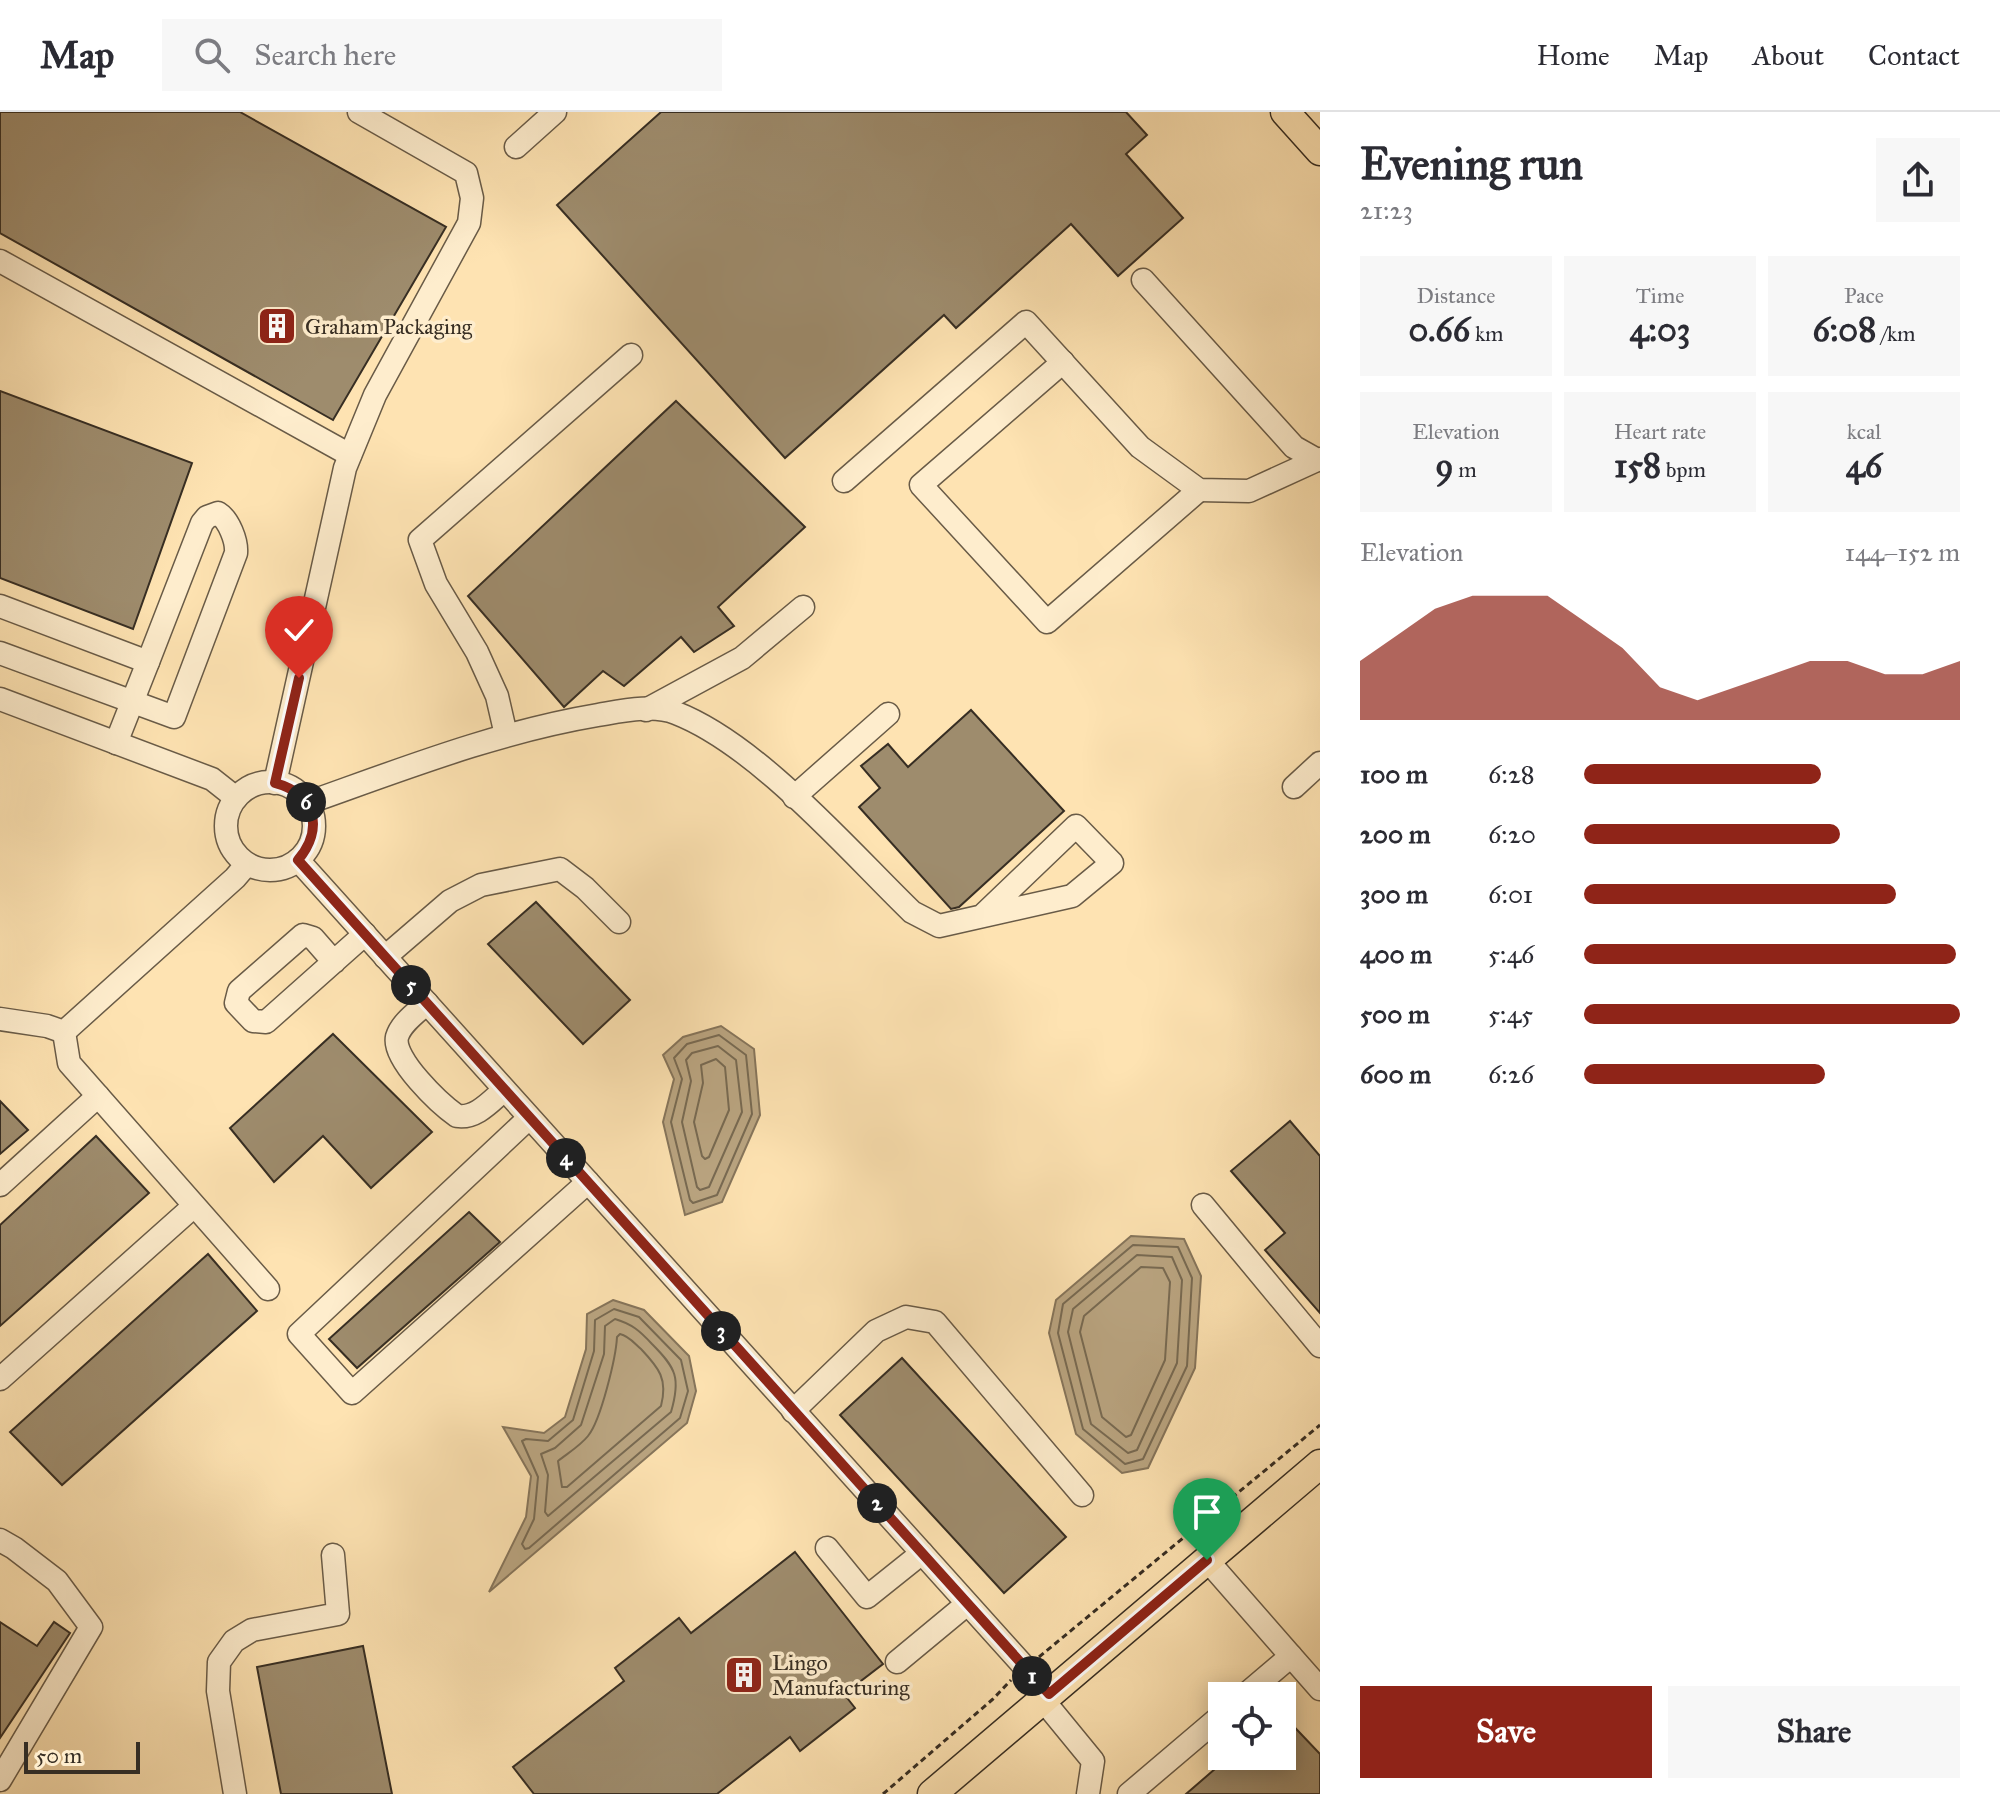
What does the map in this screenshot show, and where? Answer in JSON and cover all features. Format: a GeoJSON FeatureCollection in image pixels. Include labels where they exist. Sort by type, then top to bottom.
{"type":"FeatureCollection","features":[{"type":"Feature","properties":{"kind":"main road"},"geometry":{"type":"LineString","coordinates":[[1285,112],[1320,151]]}},
{"type":"Feature","properties":{"kind":"main road"},"geometry":{"type":"LineString","coordinates":[[932,1794],[1320,1464]]}},
{"type":"Feature","properties":{"kind":"street"},"geometry":{"type":"LineString","coordinates":[[275,783],[345,468],[375,395],[469,223],[472,198],[466,173],[359,112]]}},
{"type":"Feature","properties":{"kind":"street"},"geometry":{"type":"LineString","coordinates":[[516,147],[555,112]]}},
{"type":"Feature","properties":{"kind":"street"},"geometry":{"type":"LineString","coordinates":[[0,261],[350,455]]}},
{"type":"Feature","properties":{"kind":"street"},"geometry":{"type":"LineString","coordinates":[[1143,280],[1294,447],[1318,459]]}},
{"type":"Feature","properties":{"kind":"street"},"geometry":{"type":"LineString","coordinates":[[844,481],[1026,322],[1140,447],[1199,490],[1249,491],[1318,459]]}},
{"type":"Feature","properties":{"kind":"street"},"geometry":{"type":"LineString","coordinates":[[506,735],[497,696],[477,652],[436,584],[420,540],[631,355]]}},
{"type":"Feature","properties":{"kind":"street"},"geometry":{"type":"LineString","coordinates":[[1063,362],[921,485],[1047,622],[1199,490]]}},
{"type":"Feature","properties":{"kind":"street"},"geometry":{"type":"LineString","coordinates":[[0,653],[133,702],[174,717],[236,553],[235,541],[223,516],[218,513],[207,517],[202,523],[133,702],[116,743]]}},
{"type":"Feature","properties":{"kind":"street"},"geometry":{"type":"LineString","coordinates":[[0,606],[148,662]]}},
{"type":"Feature","properties":{"kind":"street"},"geometry":{"type":"LineString","coordinates":[[646,710],[742,658],[803,607]]}},
{"type":"Feature","properties":{"kind":"street"},"geometry":{"type":"LineString","coordinates":[[0,699],[212,779],[236,798]]}},
{"type":"Feature","properties":{"kind":"street"},"geometry":{"type":"LineString","coordinates":[[307,803],[474,743],[506,735],[631,709],[673,712],[713,731],[794,797],[912,912],[939,926],[1072,896],[1112,863],[1076,826],[982,916]]}},
{"type":"Feature","properties":{"kind":"street"},"geometry":{"type":"LineString","coordinates":[[794,797],[888,714]]}},
{"type":"Feature","properties":{"kind":"street"},"geometry":{"type":"LineString","coordinates":[[1294,787],[1320,763]]}},
{"type":"Feature","properties":{"kind":"street"},"geometry":{"type":"LineString","coordinates":[[261,783],[275,783],[288,786],[307,803],[313,818],[313,833],[308,848],[298,860],[282,869],[264,870],[247,864],[235,854],[225,826],[228,811],[236,798],[261,783]]}},
{"type":"Feature","properties":{"kind":"street"},"geometry":{"type":"LineString","coordinates":[[298,860],[922,1553],[1046,1697],[1093,1761],[1088,1794]]}},
{"type":"Feature","properties":{"kind":"street"},"geometry":{"type":"LineString","coordinates":[[64,1032],[247,864]]}},
{"type":"Feature","properties":{"kind":"street"},"geometry":{"type":"LineString","coordinates":[[385,957],[450,901],[481,885],[560,869],[585,888],[619,922]]}},
{"type":"Feature","properties":{"kind":"street"},"geometry":{"type":"LineString","coordinates":[[334,962],[365,934]]}},
{"type":"Feature","properties":{"kind":"street"},"geometry":{"type":"LineString","coordinates":[[427,1003],[402,1027],[397,1038],[397,1052],[405,1063],[457,1116],[465,1117],[478,1112],[504,1090]]}},
{"type":"Feature","properties":{"kind":"street"},"geometry":{"type":"LineString","coordinates":[[0,1019],[47,1026],[64,1032]]}},
{"type":"Feature","properties":{"kind":"street"},"geometry":{"type":"LineString","coordinates":[[64,1032],[69,1063],[268,1289]]}},
{"type":"Feature","properties":{"kind":"street"},"geometry":{"type":"LineString","coordinates":[[0,1185],[98,1096]]}},
{"type":"Feature","properties":{"kind":"street"},"geometry":{"type":"LineString","coordinates":[[529,1118],[299,1334],[352,1393],[588,1182]]}},
{"type":"Feature","properties":{"kind":"street"},"geometry":{"type":"LineString","coordinates":[[1203,1205],[1320,1346]]}},
{"type":"Feature","properties":{"kind":"street"},"geometry":{"type":"LineString","coordinates":[[0,1379],[194,1206]]}},
{"type":"Feature","properties":{"kind":"street"},"geometry":{"type":"LineString","coordinates":[[793,1411],[876,1331],[906,1317],[935,1322],[1082,1495]]}},
{"type":"Feature","properties":{"kind":"street"},"geometry":{"type":"LineString","coordinates":[[0,1540],[57,1581],[91,1627],[0,1780]]}},
{"type":"Feature","properties":{"kind":"street"},"geometry":{"type":"LineString","coordinates":[[827,1548],[867,1597],[922,1553]]}},
{"type":"Feature","properties":{"kind":"street"},"geometry":{"type":"LineString","coordinates":[[235,1794],[218,1691],[219,1662],[234,1641],[252,1630],[338,1614],[333,1555]]}},
{"type":"Feature","properties":{"kind":"street"},"geometry":{"type":"LineString","coordinates":[[1207,1560],[1320,1689]]}},
{"type":"Feature","properties":{"kind":"street"},"geometry":{"type":"LineString","coordinates":[[897,1662],[967,1604]]}},
{"type":"Feature","properties":{"kind":"street"},"geometry":{"type":"LineString","coordinates":[[1260,1682],[1291,1656]]}},
{"type":"Feature","properties":{"kind":"street"},"geometry":{"type":"LineString","coordinates":[[1129,1794],[1208,1727]]}},
{"type":"Feature","properties":{"kind":"path"},"geometry":{"type":"LineString","coordinates":[[1041,1655],[1320,1425]]}},
{"type":"Feature","properties":{"kind":"path"},"geometry":{"type":"LineString","coordinates":[[883,1794],[999,1691]]}},
{"type":"Feature","properties":{"kind":"water"},"geometry":{"type":"Polygon","coordinates":[[[721,1026],[754,1049],[760,1115],[722,1202],[685,1215],[663,1122],[674,1079],[663,1055],[683,1037],[721,1026]]]}},
{"type":"Feature","properties":{"kind":"water"},"geometry":{"type":"Polygon","coordinates":[[[1131,1236],[1184,1239],[1201,1276],[1195,1368],[1148,1468],[1122,1473],[1076,1434],[1049,1333],[1056,1300],[1131,1236]]]}},
{"type":"Feature","properties":{"kind":"water"},"geometry":{"type":"Polygon","coordinates":[[[613,1300],[644,1310],[689,1356],[696,1391],[687,1423],[489,1592],[526,1517],[531,1476],[503,1427],[544,1433],[565,1417],[586,1349],[587,1314],[613,1300]]]}},
{"type":"Feature","properties":{"kind":"building","name":"Graham Packaging"},"geometry":{"type":"Polygon","coordinates":[[[0,112],[240,112],[446,227],[333,420],[0,233],[0,112]]]}},
{"type":"Feature","properties":{"kind":"building"},"geometry":{"type":"Polygon","coordinates":[[[661,112],[1126,112],[1147,135],[1126,154],[1183,218],[1118,276],[1071,224],[956,328],[944,315],[785,458],[557,205],[661,112]]]}},
{"type":"Feature","properties":{"kind":"building"},"geometry":{"type":"Polygon","coordinates":[[[0,391],[192,463],[133,629],[0,578],[0,391]]]}},
{"type":"Feature","properties":{"kind":"building"},"geometry":{"type":"Polygon","coordinates":[[[676,401],[805,527],[718,607],[734,626],[694,652],[681,637],[624,686],[603,671],[564,707],[468,596],[676,401]]]}},
{"type":"Feature","properties":{"kind":"building"},"geometry":{"type":"Polygon","coordinates":[[[971,710],[1064,811],[959,907],[951,909],[859,807],[880,788],[861,766],[888,744],[908,767],[971,710]]]}},
{"type":"Feature","properties":{"kind":"building"},"geometry":{"type":"Polygon","coordinates":[[[536,902],[630,1000],[583,1044],[488,944],[536,902]]]}},
{"type":"Feature","properties":{"kind":"building"},"geometry":{"type":"Polygon","coordinates":[[[333,1034],[432,1132],[371,1188],[323,1136],[274,1182],[230,1128],[333,1034]]]}},
{"type":"Feature","properties":{"kind":"building"},"geometry":{"type":"Polygon","coordinates":[[[0,1101],[28,1130],[0,1154],[0,1101]]]}},
{"type":"Feature","properties":{"kind":"building"},"geometry":{"type":"Polygon","coordinates":[[[1290,1121],[1320,1156],[1320,1313],[1265,1250],[1285,1233],[1231,1171],[1290,1121]]]}},
{"type":"Feature","properties":{"kind":"building"},"geometry":{"type":"Polygon","coordinates":[[[96,1136],[149,1193],[0,1326],[0,1225],[96,1136]]]}},
{"type":"Feature","properties":{"kind":"building"},"geometry":{"type":"Polygon","coordinates":[[[469,1212],[500,1242],[357,1368],[329,1339],[469,1212]]]}},
{"type":"Feature","properties":{"kind":"building"},"geometry":{"type":"Polygon","coordinates":[[[208,1254],[257,1311],[62,1485],[10,1432],[208,1254]]]}},
{"type":"Feature","properties":{"kind":"building"},"geometry":{"type":"Polygon","coordinates":[[[902,1358],[1066,1537],[1004,1593],[840,1415],[902,1358]]]}},
{"type":"Feature","properties":{"kind":"building","name":"Lingo Manufacturing"},"geometry":{"type":"Polygon","coordinates":[[[795,1552],[883,1664],[844,1694],[855,1708],[800,1751],[790,1737],[717,1794],[534,1794],[513,1767],[624,1681],[615,1668],[679,1618],[691,1633],[795,1552]]]}},
{"type":"Feature","properties":{"kind":"building"},"geometry":{"type":"Polygon","coordinates":[[[0,1622],[37,1646],[54,1622],[70,1633],[0,1738],[0,1622]]]}},
{"type":"Feature","properties":{"kind":"building"},"geometry":{"type":"Polygon","coordinates":[[[363,1646],[392,1794],[281,1794],[257,1667],[363,1646]]]}},
{"type":"Feature","properties":{"kind":"building"},"geometry":{"type":"Polygon","coordinates":[[[1296,1729],[1320,1754],[1320,1794],[1186,1794],[1214,1770],[1296,1770],[1296,1729]]]}},
{"type":"Feature","properties":{"kind":"place","name":"Graham Packaging"},"geometry":{"type":"Point","coordinates":[277,326]}},
{"type":"Feature","properties":{"kind":"place","name":"Lingo Manufacturing"},"geometry":{"type":"Point","coordinates":[744,1675]}},
{"type":"Feature","properties":{"kind":"route"},"geometry":{"type":"LineString","coordinates":[[299,678],[275,783],[299,793],[313,818],[313,833],[308,848],[298,860],[1049,1694],[1207,1560]]}}]}
